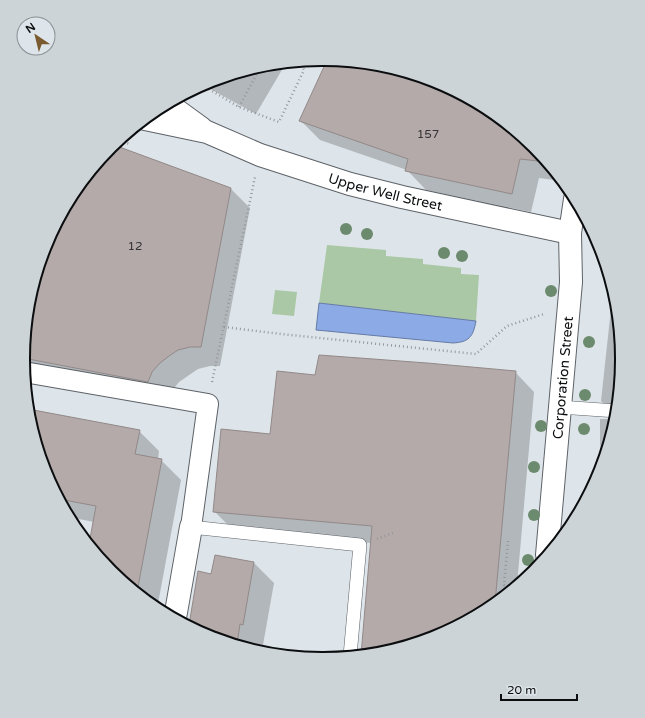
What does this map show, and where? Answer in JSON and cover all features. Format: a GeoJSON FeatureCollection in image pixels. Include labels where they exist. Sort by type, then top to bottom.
{"type":"FeatureCollection","features":[{"type":"Feature","properties":{"kind":"street","name":"Upper Well Street"},"geometry":{"type":"LineString","coordinates":[[173,108],[207,132]]}},
{"type":"Feature","properties":{"kind":"street","name":"Upper Well Street"},"geometry":{"type":"LineString","coordinates":[[153,121],[207,132],[260,155],[350,184],[402,198],[570,232]]}},
{"type":"Feature","properties":{"kind":"street","name":"Corporation Street"},"geometry":{"type":"LineString","coordinates":[[553,539],[559,407],[571,282],[570,232],[574,209]]}},
{"type":"Feature","properties":{"kind":"street"},"geometry":{"type":"LineString","coordinates":[[31,373],[208,404],[191,527],[176,612]]}},
{"type":"Feature","properties":{"kind":"lane"},"geometry":{"type":"LineString","coordinates":[[559,407],[610,411]]}},
{"type":"Feature","properties":{"kind":"lane"},"geometry":{"type":"LineString","coordinates":[[191,527],[360,545],[351,650]]}},
{"type":"Feature","properties":{"kind":"path"},"geometry":{"type":"LineString","coordinates":[[210,90],[239,107],[279,122],[304,70],[303,67]]}},
{"type":"Feature","properties":{"kind":"path"},"geometry":{"type":"LineString","coordinates":[[239,107],[256,74]]}},
{"type":"Feature","properties":{"kind":"path"},"geometry":{"type":"LineString","coordinates":[[208,404],[252,190]]}},
{"type":"Feature","properties":{"kind":"path"},"geometry":{"type":"LineString","coordinates":[[224,327],[476,354],[507,326],[554,311],[568,312]]}},
{"type":"Feature","properties":{"kind":"path"},"geometry":{"type":"LineString","coordinates":[[507,586],[504,585],[508,541]]}},
{"type":"Feature","properties":{"kind":"green space"},"geometry":{"type":"Polygon","coordinates":[[[327,245],[386,250],[386,256],[423,259],[423,264],[461,268],[461,274],[479,275],[476,321],[319,303],[327,245]]]}},
{"type":"Feature","properties":{"kind":"green space"},"geometry":{"type":"Polygon","coordinates":[[[275,290],[297,292],[294,316],[272,314],[275,290]]]}},
{"type":"Feature","properties":{"kind":"water"},"geometry":{"type":"Polygon","coordinates":[[[319,303],[476,321],[472,335],[467,340],[453,343],[316,330],[319,303]]]}},
{"type":"Feature","properties":{"kind":"building"},"geometry":{"type":"Polygon","coordinates":[[[324,66],[380,72],[417,82],[469,106],[501,127],[537,161],[520,159],[512,194],[405,171],[408,159],[299,121],[324,66]]]}},
{"type":"Feature","properties":{"kind":"building"},"geometry":{"type":"Polygon","coordinates":[[[121,148],[231,188],[201,347],[190,347],[178,350],[160,363],[152,372],[148,382],[30,359],[36,302],[40,283],[52,247],[79,196],[90,181],[121,148]]]}},
{"type":"Feature","properties":{"kind":"building"},"geometry":{"type":"Polygon","coordinates":[[[319,355],[516,371],[496,595],[452,621],[417,636],[398,642],[362,649],[372,526],[213,512],[221,429],[270,434],[277,371],[315,375],[319,355]]]}},
{"type":"Feature","properties":{"kind":"building"},"geometry":{"type":"Polygon","coordinates":[[[35,410],[140,430],[135,454],[162,459],[138,586],[116,566],[90,537],[96,506],[67,500],[52,471],[40,435],[35,410]]]}},
{"type":"Feature","properties":{"kind":"building"},"geometry":{"type":"Polygon","coordinates":[[[215,555],[254,562],[243,625],[240,624],[238,639],[190,619],[198,571],[211,574],[215,555]]]}}]}
